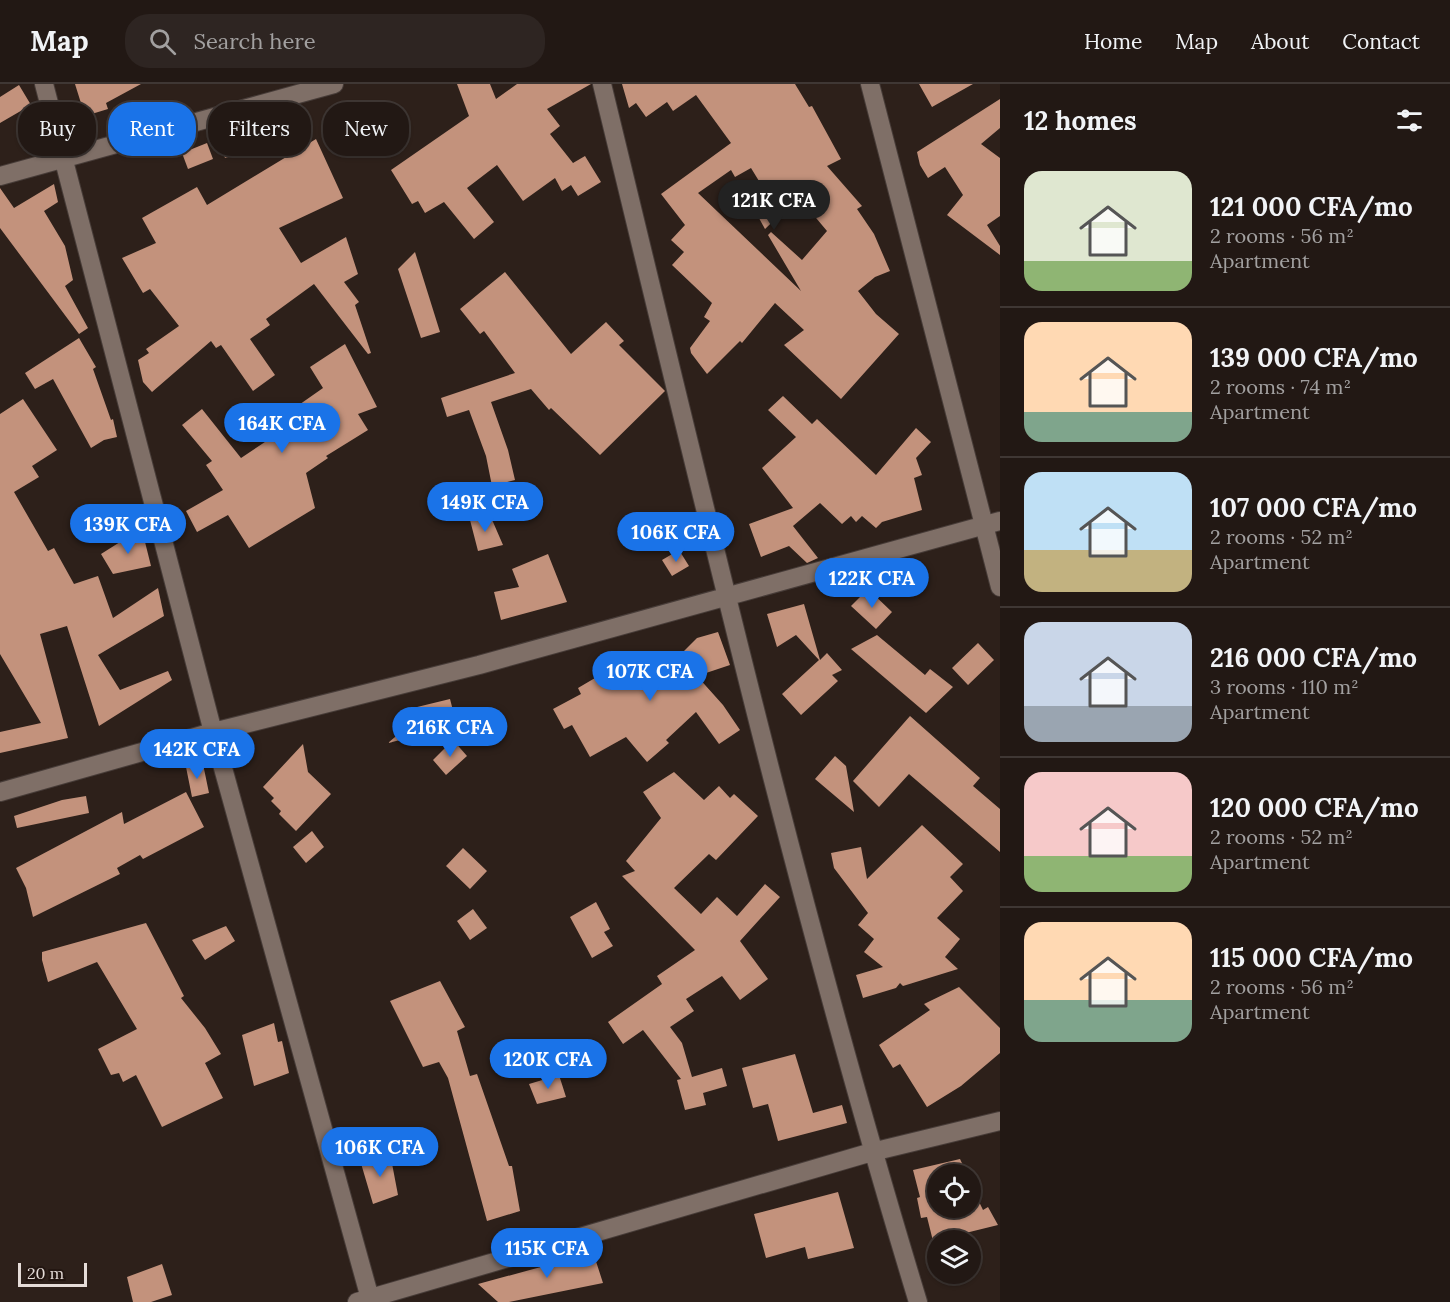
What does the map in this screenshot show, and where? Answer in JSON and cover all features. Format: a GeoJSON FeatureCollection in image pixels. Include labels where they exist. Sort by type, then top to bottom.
{"type":"FeatureCollection","features":[{"type":"Feature","properties":{"kind":"street"},"geometry":{"type":"LineString","coordinates":[[44,84],[62,161],[213,732],[366,1301],[872,1152],[1000,1121]]}},
{"type":"Feature","properties":{"kind":"street"},"geometry":{"type":"LineString","coordinates":[[0,177],[334,84]]}},
{"type":"Feature","properties":{"kind":"street"},"geometry":{"type":"LineString","coordinates":[[602,84],[726,597],[872,1152],[918,1302]]}},
{"type":"Feature","properties":{"kind":"street"},"geometry":{"type":"LineString","coordinates":[[870,84],[992,523],[1000,587]]}},
{"type":"Feature","properties":{"kind":"street"},"geometry":{"type":"LineString","coordinates":[[0,792],[213,732],[479,665],[992,523]]}},
{"type":"Feature","properties":{"kind":"building"},"geometry":{"type":"Polygon","coordinates":[[[75,84],[141,84],[106,103],[108,109],[96,113],[96,102],[81,102],[75,84]]]}},
{"type":"Feature","properties":{"kind":"building"},"geometry":{"type":"Polygon","coordinates":[[[457,84],[490,84],[496,99],[517,84],[591,84],[547,109],[560,126],[550,134],[573,163],[585,156],[601,182],[578,196],[571,185],[562,191],[555,178],[523,201],[497,165],[467,188],[494,222],[474,239],[444,202],[425,213],[418,201],[412,204],[391,170],[469,116],[457,84]]]}},
{"type":"Feature","properties":{"kind":"building"},"geometry":{"type":"Polygon","coordinates":[[[622,84],[795,84],[809,107],[812,106],[841,159],[827,166],[862,206],[857,209],[874,234],[890,271],[875,277],[858,291],[876,314],[899,334],[841,399],[784,345],[804,330],[775,303],[742,343],[740,341],[707,374],[691,353],[690,348],[710,321],[704,317],[712,303],[672,265],[684,252],[671,240],[685,225],[661,194],[731,143],[696,95],[673,111],[667,102],[646,117],[636,103],[629,108],[622,84]],[[751,168],[735,177],[731,170],[698,193],[801,291],[768,235],[771,232],[802,260],[827,231],[801,200],[798,203],[795,200],[765,229],[754,209],[767,194],[751,168]]]}},
{"type":"Feature","properties":{"kind":"building"},"geometry":{"type":"Polygon","coordinates":[[[919,84],[973,84],[932,107],[919,84]]]}},
{"type":"Feature","properties":{"kind":"building"},"geometry":{"type":"Polygon","coordinates":[[[19,85],[29,102],[18,102],[18,113],[0,123],[0,97],[19,85]]]}},
{"type":"Feature","properties":{"kind":"building"},"geometry":{"type":"Polygon","coordinates":[[[1000,99],[1000,128],[981,144],[1000,158],[1000,216],[987,225],[1000,246],[1000,255],[947,215],[963,195],[945,167],[928,178],[920,165],[917,152],[1000,99]]]}},
{"type":"Feature","properties":{"kind":"building"},"geometry":{"type":"Polygon","coordinates":[[[316,139],[343,198],[279,228],[301,263],[346,237],[358,274],[344,282],[359,302],[355,305],[371,353],[368,354],[314,284],[266,319],[270,325],[250,339],[275,375],[253,391],[221,345],[216,348],[211,341],[152,392],[143,382],[138,360],[149,353],[146,349],[179,326],[150,289],[143,293],[122,258],[156,243],[142,218],[197,187],[207,205],[288,156],[311,156],[311,142],[316,139]]]}},
{"type":"Feature","properties":{"kind":"building"},"geometry":{"type":"Polygon","coordinates":[[[207,143],[208,156],[212,156],[213,159],[188,169],[183,156],[196,156],[196,147],[207,143]]]}},
{"type":"Feature","properties":{"kind":"building"},"geometry":{"type":"Polygon","coordinates":[[[54,184],[58,202],[44,211],[65,246],[73,280],[65,286],[88,328],[79,334],[0,228],[0,188],[14,208],[54,184]]]}},
{"type":"Feature","properties":{"kind":"building"},"geometry":{"type":"Polygon","coordinates":[[[415,252],[440,332],[421,338],[398,269],[415,252]]]}},
{"type":"Feature","properties":{"kind":"building"},"geometry":{"type":"Polygon","coordinates":[[[505,272],[571,354],[606,322],[624,341],[619,345],[665,391],[600,455],[551,408],[549,410],[531,389],[491,402],[508,450],[515,480],[492,486],[486,456],[469,410],[447,417],[441,398],[515,373],[484,331],[480,334],[460,309],[505,272]]]}},
{"type":"Feature","properties":{"kind":"building"},"geometry":{"type":"Polygon","coordinates":[[[79,338],[96,367],[93,369],[111,420],[113,419],[117,437],[104,440],[91,448],[53,379],[35,389],[25,373],[79,338]]]}},
{"type":"Feature","properties":{"kind":"building"},"geometry":{"type":"Polygon","coordinates":[[[345,344],[377,407],[358,414],[368,430],[326,456],[328,458],[306,473],[315,508],[249,548],[228,515],[197,532],[186,511],[223,490],[206,465],[212,461],[182,425],[202,409],[241,458],[283,430],[276,421],[323,388],[310,367],[345,344]]]}},
{"type":"Feature","properties":{"kind":"building"},"geometry":{"type":"Polygon","coordinates":[[[783,396],[812,424],[817,419],[876,475],[916,428],[931,442],[916,458],[922,475],[914,478],[922,510],[882,522],[876,528],[862,516],[856,522],[851,516],[842,524],[820,503],[793,526],[818,558],[807,563],[789,546],[761,557],[749,524],[793,508],[762,468],[796,437],[768,410],[783,396]]]}},
{"type":"Feature","properties":{"kind":"building"},"geometry":{"type":"Polygon","coordinates":[[[23,399],[57,450],[32,466],[39,477],[14,492],[48,551],[54,548],[74,584],[98,576],[113,618],[158,588],[164,616],[98,655],[120,690],[168,671],[172,680],[99,726],[67,626],[40,634],[68,738],[0,753],[0,732],[41,723],[0,654],[0,414],[23,399]]]}},
{"type":"Feature","properties":{"kind":"building"},"geometry":{"type":"Polygon","coordinates":[[[490,515],[503,545],[478,551],[470,520],[490,515]]]}},
{"type":"Feature","properties":{"kind":"building"},"geometry":{"type":"Polygon","coordinates":[[[139,530],[143,543],[145,542],[151,566],[113,574],[101,554],[139,530]]]}},
{"type":"Feature","properties":{"kind":"building"},"geometry":{"type":"Polygon","coordinates":[[[679,550],[689,566],[672,576],[662,560],[679,550]]]}},
{"type":"Feature","properties":{"kind":"building"},"geometry":{"type":"Polygon","coordinates":[[[548,554],[567,602],[501,620],[494,592],[519,587],[512,569],[548,554]]]}},
{"type":"Feature","properties":{"kind":"building"},"geometry":{"type":"Polygon","coordinates":[[[868,589],[892,612],[876,629],[851,606],[868,589]]]}},
{"type":"Feature","properties":{"kind":"building"},"geometry":{"type":"Polygon","coordinates":[[[804,604],[820,660],[827,653],[842,670],[832,675],[838,681],[801,715],[782,694],[819,660],[796,635],[777,647],[767,614],[804,604]]]}},
{"type":"Feature","properties":{"kind":"building"},"geometry":{"type":"Polygon","coordinates":[[[718,632],[730,665],[697,676],[723,705],[740,730],[719,744],[696,712],[666,740],[669,743],[647,762],[626,737],[590,757],[572,725],[564,729],[553,709],[581,694],[578,688],[612,668],[618,678],[659,657],[670,665],[697,638],[718,632]]]}},
{"type":"Feature","properties":{"kind":"building"},"geometry":{"type":"Polygon","coordinates":[[[877,635],[925,675],[930,669],[953,687],[926,713],[851,649],[877,635]]]}},
{"type":"Feature","properties":{"kind":"building"},"geometry":{"type":"Polygon","coordinates":[[[978,643],[994,660],[968,685],[952,668],[978,643]]]}},
{"type":"Feature","properties":{"kind":"building"},"geometry":{"type":"Polygon","coordinates":[[[450,699],[457,726],[388,743],[416,719],[413,708],[450,699]]]}},
{"type":"Feature","properties":{"kind":"building"},"geometry":{"type":"Polygon","coordinates":[[[910,716],[980,778],[973,786],[1000,809],[1000,852],[909,774],[879,807],[853,781],[910,716]]]}},
{"type":"Feature","properties":{"kind":"building"},"geometry":{"type":"Polygon","coordinates":[[[453,740],[467,756],[446,775],[433,760],[453,740]]]}},
{"type":"Feature","properties":{"kind":"building"},"geometry":{"type":"Polygon","coordinates":[[[303,744],[308,772],[331,794],[296,831],[279,814],[281,811],[271,801],[274,798],[263,787],[303,744]]]}},
{"type":"Feature","properties":{"kind":"building"},"geometry":{"type":"Polygon","coordinates":[[[835,756],[846,766],[854,812],[815,779],[835,756]]]}},
{"type":"Feature","properties":{"kind":"building"},"geometry":{"type":"Polygon","coordinates":[[[203,764],[209,793],[192,797],[186,767],[203,764]]]}},
{"type":"Feature","properties":{"kind":"building"},"geometry":{"type":"Polygon","coordinates":[[[674,772],[704,800],[719,786],[730,798],[734,794],[758,816],[716,860],[709,854],[674,888],[701,914],[717,897],[737,916],[765,884],[780,897],[740,941],[768,979],[740,1000],[722,976],[686,999],[694,1011],[670,1027],[682,1043],[692,1077],[722,1068],[727,1086],[703,1093],[706,1105],[685,1110],[677,1080],[681,1079],[643,1030],[623,1044],[608,1022],[662,984],[657,976],[695,950],[622,876],[635,871],[626,861],[661,818],[643,792],[674,772]]]}},
{"type":"Feature","properties":{"kind":"building"},"geometry":{"type":"Polygon","coordinates":[[[186,792],[204,827],[143,859],[140,855],[117,868],[120,874],[33,917],[26,888],[16,868],[122,812],[124,824],[186,792]]]}},
{"type":"Feature","properties":{"kind":"building"},"geometry":{"type":"Polygon","coordinates":[[[86,796],[89,813],[17,828],[14,816],[62,800],[86,796]]]}},
{"type":"Feature","properties":{"kind":"building"},"geometry":{"type":"Polygon","coordinates":[[[922,825],[963,864],[950,877],[963,891],[937,918],[960,939],[945,957],[958,969],[903,986],[900,983],[896,988],[863,998],[856,975],[883,967],[864,952],[874,939],[858,925],[868,913],[834,868],[831,853],[861,847],[867,879],[922,825]]]}},
{"type":"Feature","properties":{"kind":"building"},"geometry":{"type":"Polygon","coordinates":[[[312,831],[324,847],[306,863],[293,847],[312,831]]]}},
{"type":"Feature","properties":{"kind":"building"},"geometry":{"type":"Polygon","coordinates":[[[463,848],[487,871],[470,889],[446,866],[463,848]]]}},
{"type":"Feature","properties":{"kind":"building"},"geometry":{"type":"Polygon","coordinates":[[[596,902],[610,929],[604,932],[613,946],[592,958],[570,917],[596,902]]]}},
{"type":"Feature","properties":{"kind":"building"},"geometry":{"type":"Polygon","coordinates":[[[473,909],[487,928],[470,940],[457,921],[473,909]]]}},
{"type":"Feature","properties":{"kind":"building"},"geometry":{"type":"Polygon","coordinates":[[[146,923],[184,996],[181,998],[205,1028],[221,1054],[205,1063],[223,1098],[162,1127],[136,1075],[123,1082],[119,1073],[111,1075],[98,1049],[137,1029],[97,962],[48,982],[42,960],[42,952],[146,923]]]}},
{"type":"Feature","properties":{"kind":"building"},"geometry":{"type":"Polygon","coordinates":[[[226,926],[235,941],[205,960],[192,940],[226,926]]]}},
{"type":"Feature","properties":{"kind":"building"},"geometry":{"type":"Polygon","coordinates":[[[440,981],[465,1027],[457,1031],[470,1076],[477,1074],[509,1166],[512,1166],[520,1211],[487,1221],[448,1078],[439,1062],[423,1067],[390,1001],[440,981]]]}},
{"type":"Feature","properties":{"kind":"building"},"geometry":{"type":"Polygon","coordinates":[[[959,987],[1000,1028],[1000,1053],[961,1086],[927,1107],[900,1064],[893,1068],[879,1045],[930,1010],[924,1004],[959,987]]]}},
{"type":"Feature","properties":{"kind":"building"},"geometry":{"type":"Polygon","coordinates":[[[274,1023],[278,1042],[282,1041],[289,1073],[254,1086],[242,1035],[274,1023]]]}},
{"type":"Feature","properties":{"kind":"building"},"geometry":{"type":"Polygon","coordinates":[[[795,1054],[813,1113],[842,1105],[847,1123],[778,1141],[768,1104],[753,1108],[742,1068],[795,1054]]]}},
{"type":"Feature","properties":{"kind":"building"},"geometry":{"type":"Polygon","coordinates":[[[559,1075],[566,1097],[537,1104],[529,1084],[559,1075]]]}},
{"type":"Feature","properties":{"kind":"building"},"geometry":{"type":"Polygon","coordinates":[[[390,1153],[398,1195],[373,1204],[360,1160],[390,1153]]]}},
{"type":"Feature","properties":{"kind":"building"},"geometry":{"type":"Polygon","coordinates":[[[960,1159],[962,1164],[939,1164],[960,1159]]]}},
{"type":"Feature","properties":{"kind":"building"},"geometry":{"type":"Polygon","coordinates":[[[927,1167],[927,1217],[921,1218],[917,1198],[920,1197],[913,1170],[927,1167]]]}},
{"type":"Feature","properties":{"kind":"building"},"geometry":{"type":"Polygon","coordinates":[[[838,1192],[854,1248],[808,1259],[805,1247],[766,1258],[754,1214],[838,1192]]]}},
{"type":"Feature","properties":{"kind":"building"},"geometry":{"type":"Polygon","coordinates":[[[981,1206],[983,1210],[988,1207],[998,1225],[978,1230],[930,1230],[927,1218],[981,1218],[981,1206]]]}},
{"type":"Feature","properties":{"kind":"building"},"geometry":{"type":"Polygon","coordinates":[[[592,1249],[603,1283],[509,1302],[498,1302],[478,1284],[552,1264],[592,1249]]]}},
{"type":"Feature","properties":{"kind":"building"},"geometry":{"type":"Polygon","coordinates":[[[162,1264],[172,1295],[151,1302],[133,1302],[127,1277],[162,1264]]]}}]}
